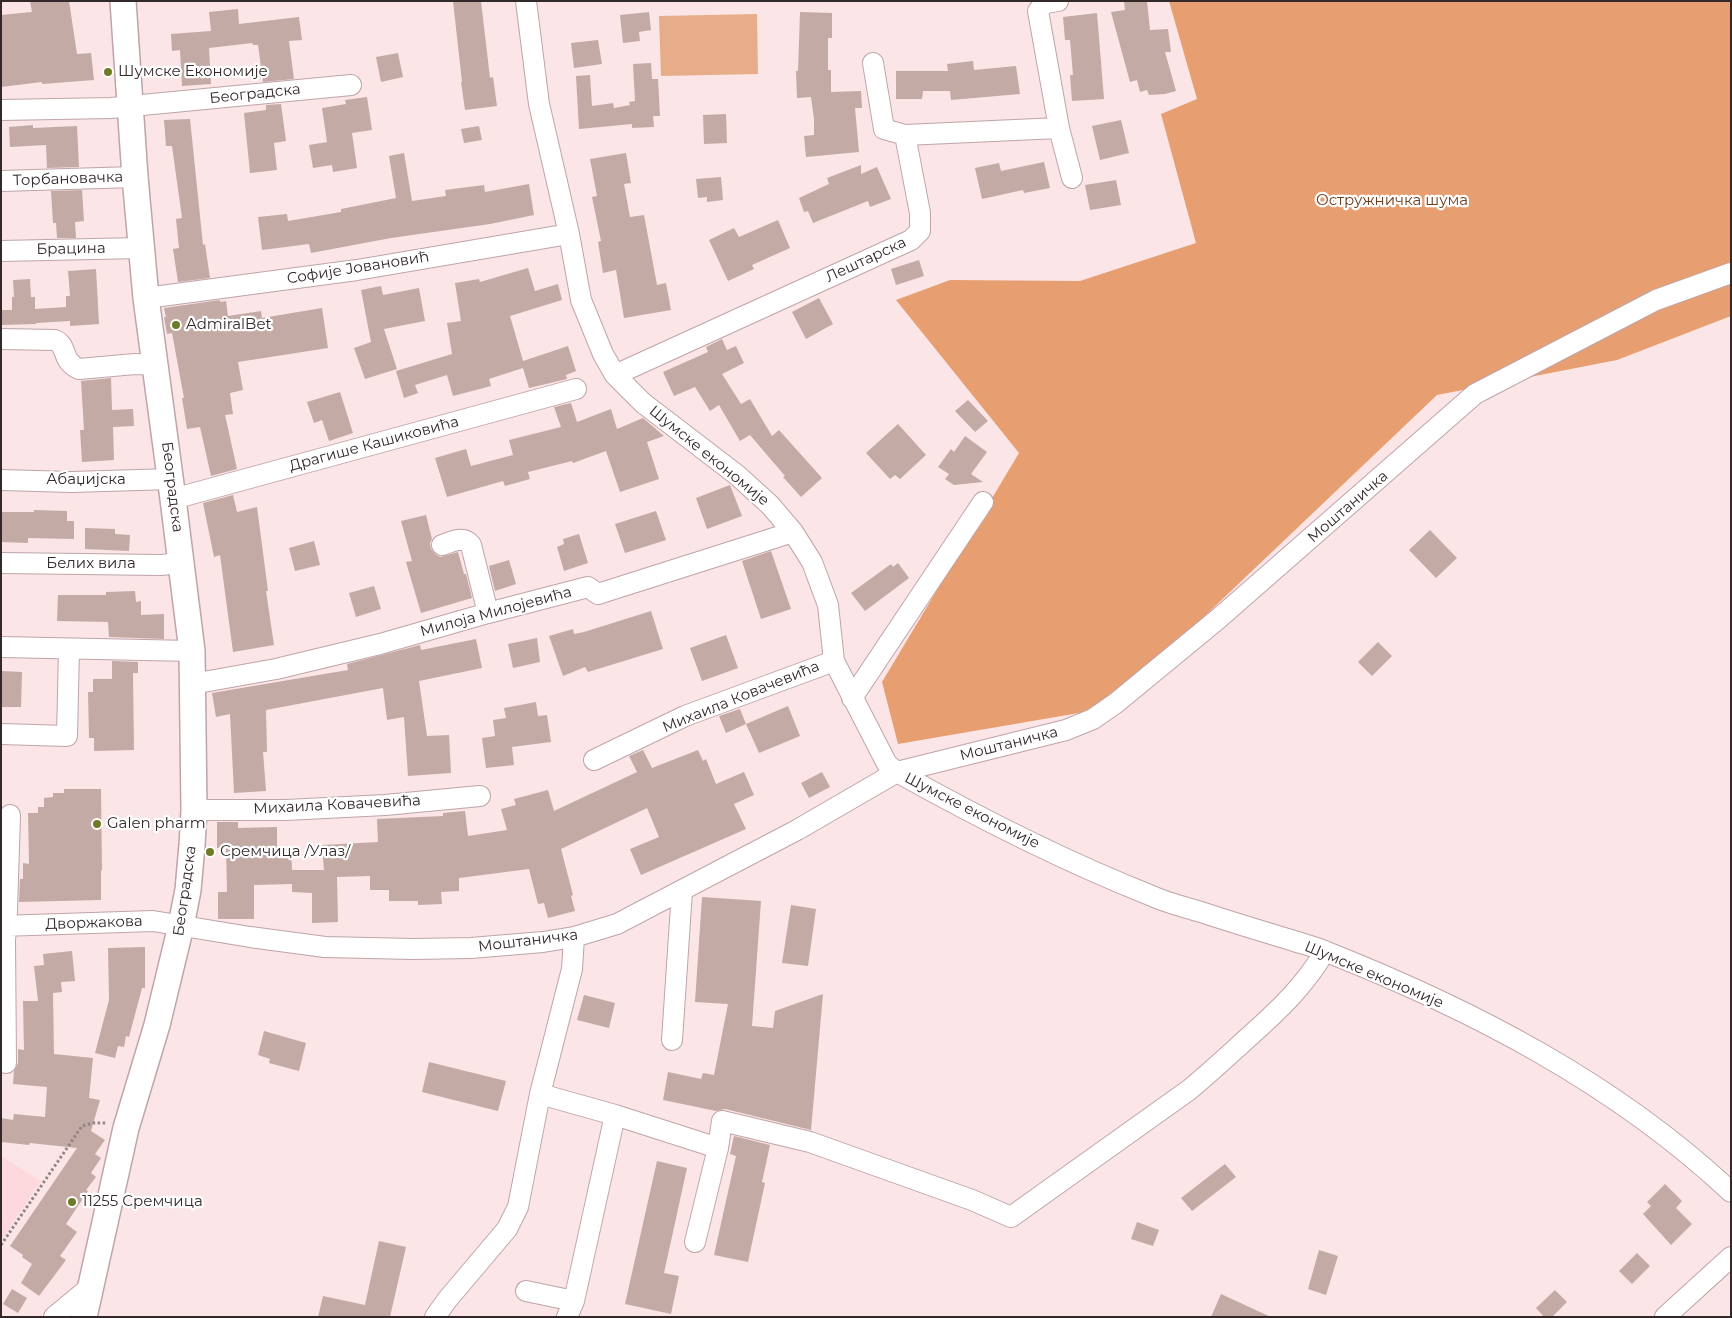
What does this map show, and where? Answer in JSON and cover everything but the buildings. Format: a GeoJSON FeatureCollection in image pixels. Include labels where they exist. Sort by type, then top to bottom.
{"type":"FeatureCollection","features":[{"type":"Feature","properties":{"kind":"main road","name":"Београдска"},"geometry":{"type":"LineString","coordinates":[[84,1317],[126,1128],[156,1025],[181,926],[189,881],[194,810],[192,651],[146,298],[135,177],[123,1]]}},
{"type":"Feature","properties":{"kind":"street","name":"Шумске економије"},"geometry":{"type":"LineString","coordinates":[[526,1],[539,104],[569,234],[581,300],[603,354],[615,375],[644,403],[737,475],[770,505],[793,532],[812,562],[828,605],[834,660],[887,764],[897,772],[966,811],[1153,897],[1325,951],[1489,1025],[1596,1087],[1649,1124],[1703,1166],[1731,1192]]}},
{"type":"Feature","properties":{"kind":"street"},"geometry":{"type":"LineString","coordinates":[[1058,1],[1045,3],[1038,11],[1059,128],[1072,178]]}},
{"type":"Feature","properties":{"kind":"street"},"geometry":{"type":"LineString","coordinates":[[873,63],[884,129],[905,135],[1059,128]]}},
{"type":"Feature","properties":{"kind":"street","name":"Београдска"},"geometry":{"type":"LineString","coordinates":[[130,106],[351,85]]}},
{"type":"Feature","properties":{"kind":"street"},"geometry":{"type":"LineString","coordinates":[[1,110],[130,106]]}},
{"type":"Feature","properties":{"kind":"street","name":"Лештарска"},"geometry":{"type":"LineString","coordinates":[[615,375],[911,240],[920,231],[920,213],[905,135]]}},
{"type":"Feature","properties":{"kind":"street","name":"Торбановачка"},"geometry":{"type":"LineString","coordinates":[[1,181],[135,177]]}},
{"type":"Feature","properties":{"kind":"street","name":"Софије Јовановић"},"geometry":{"type":"LineString","coordinates":[[146,298],[357,270],[569,234]]}},
{"type":"Feature","properties":{"kind":"street","name":"Брацина"},"geometry":{"type":"LineString","coordinates":[[1,251],[141,248]]}},
{"type":"Feature","properties":{"kind":"street","name":"Моштаничка"},"geometry":{"type":"LineString","coordinates":[[181,926],[325,947],[471,948],[543,942],[574,937],[617,924],[797,830],[897,772],[1066,730],[1093,719],[1116,703],[1218,619],[1475,394],[1656,300],[1731,273]]}},
{"type":"Feature","properties":{"kind":"street"},"geometry":{"type":"LineString","coordinates":[[1,339],[57,341],[68,361],[79,369],[135,364],[156,365]]}},
{"type":"Feature","properties":{"kind":"street","name":"Драгише Кашиковића"},"geometry":{"type":"LineString","coordinates":[[172,489],[576,389]]}},
{"type":"Feature","properties":{"kind":"street","name":"Абаџијска"},"geometry":{"type":"LineString","coordinates":[[1,480],[72,482],[172,489]]}},
{"type":"Feature","properties":{"kind":"street"},"geometry":{"type":"LineString","coordinates":[[852,698],[983,502]]}},
{"type":"Feature","properties":{"kind":"street","name":"Милоја Милојевића"},"geometry":{"type":"LineString","coordinates":[[192,684],[276,668],[380,644],[588,586],[598,594],[793,532]]}},
{"type":"Feature","properties":{"kind":"street"},"geometry":{"type":"LineString","coordinates":[[442,545],[463,539],[467,540],[471,545],[488,613]]}},
{"type":"Feature","properties":{"kind":"street","name":"Белих вила"},"geometry":{"type":"LineString","coordinates":[[1,563],[181,563]]}},
{"type":"Feature","properties":{"kind":"street"},"geometry":{"type":"LineString","coordinates":[[1,647],[192,651]]}},
{"type":"Feature","properties":{"kind":"street"},"geometry":{"type":"LineString","coordinates":[[1,734],[67,736],[69,649]]}},
{"type":"Feature","properties":{"kind":"street","name":"Михаила Ковачевића"},"geometry":{"type":"LineString","coordinates":[[594,760],[685,716],[834,660]]}},
{"type":"Feature","properties":{"kind":"street","name":"Михаила Ковачевића"},"geometry":{"type":"LineString","coordinates":[[194,810],[306,809],[385,805],[480,796]]}},
{"type":"Feature","properties":{"kind":"street"},"geometry":{"type":"LineString","coordinates":[[6,1063],[4,925],[10,815]]}},
{"type":"Feature","properties":{"kind":"street"},"geometry":{"type":"LineString","coordinates":[[672,1040],[682,891]]}},
{"type":"Feature","properties":{"kind":"street","name":"Дворжакова"},"geometry":{"type":"LineString","coordinates":[[4,925],[153,921],[181,926]]}},
{"type":"Feature","properties":{"kind":"street"},"geometry":{"type":"LineString","coordinates":[[435,1317],[507,1229],[518,1207],[540,1094],[572,969],[574,937]]}},
{"type":"Feature","properties":{"kind":"street"},"geometry":{"type":"LineString","coordinates":[[695,1242],[718,1148],[722,1121],[810,1142],[972,1200],[1011,1217],[1210,1073],[1294,994],[1307,980],[1325,951]]}},
{"type":"Feature","properties":{"kind":"street"},"geometry":{"type":"LineString","coordinates":[[540,1094],[615,1115],[718,1148]]}},
{"type":"Feature","properties":{"kind":"street"},"geometry":{"type":"LineString","coordinates":[[526,1291],[571,1309],[615,1115]]}},
{"type":"Feature","properties":{"kind":"street"},"geometry":{"type":"LineString","coordinates":[[1665,1317],[1731,1257]]}},
{"type":"Feature","properties":{"kind":"street"},"geometry":{"type":"LineString","coordinates":[[54,1317],[90,1288]]}},
{"type":"Feature","properties":{"kind":"path"},"geometry":{"type":"LineString","coordinates":[[1,1245],[45,1184],[82,1126],[102,1122],[126,1128]]}},
{"type":"Feature","properties":{"kind":"shaded area"},"geometry":{"type":"Polygon","coordinates":[[[757,14],[758,74],[661,76],[659,16],[757,14]]]}},
{"type":"Feature","properties":{"kind":"shaded area"},"geometry":{"type":"Polygon","coordinates":[[[1,1156],[41,1181],[1,1240],[1,1156]]]}},
{"type":"Feature","properties":{"kind":"green space","name":"Остружничка шума"},"geometry":{"type":"Polygon","coordinates":[[[1169,1],[1731,1],[1731,316],[1617,360],[1437,395],[1108,708],[898,744],[882,682],[1019,453],[896,300],[950,280],[1080,281],[1196,243],[1161,114],[1197,99],[1169,1]]]}},
{"type":"Feature","properties":{"kind":"place","name":"Шумске Економије"},"geometry":{"type":"Point","coordinates":[108,72]}},
{"type":"Feature","properties":{"kind":"place","name":"AdmiralBet"},"geometry":{"type":"Point","coordinates":[176,325]}},
{"type":"Feature","properties":{"kind":"place","name":"Galen pharm"},"geometry":{"type":"Point","coordinates":[97,824]}},
{"type":"Feature","properties":{"kind":"place","name":"Сремчица /Улаз/"},"geometry":{"type":"Point","coordinates":[210,852]}},
{"type":"Feature","properties":{"kind":"place","name":"11255 Сремчица"},"geometry":{"type":"Point","coordinates":[72,1202]}}]}
